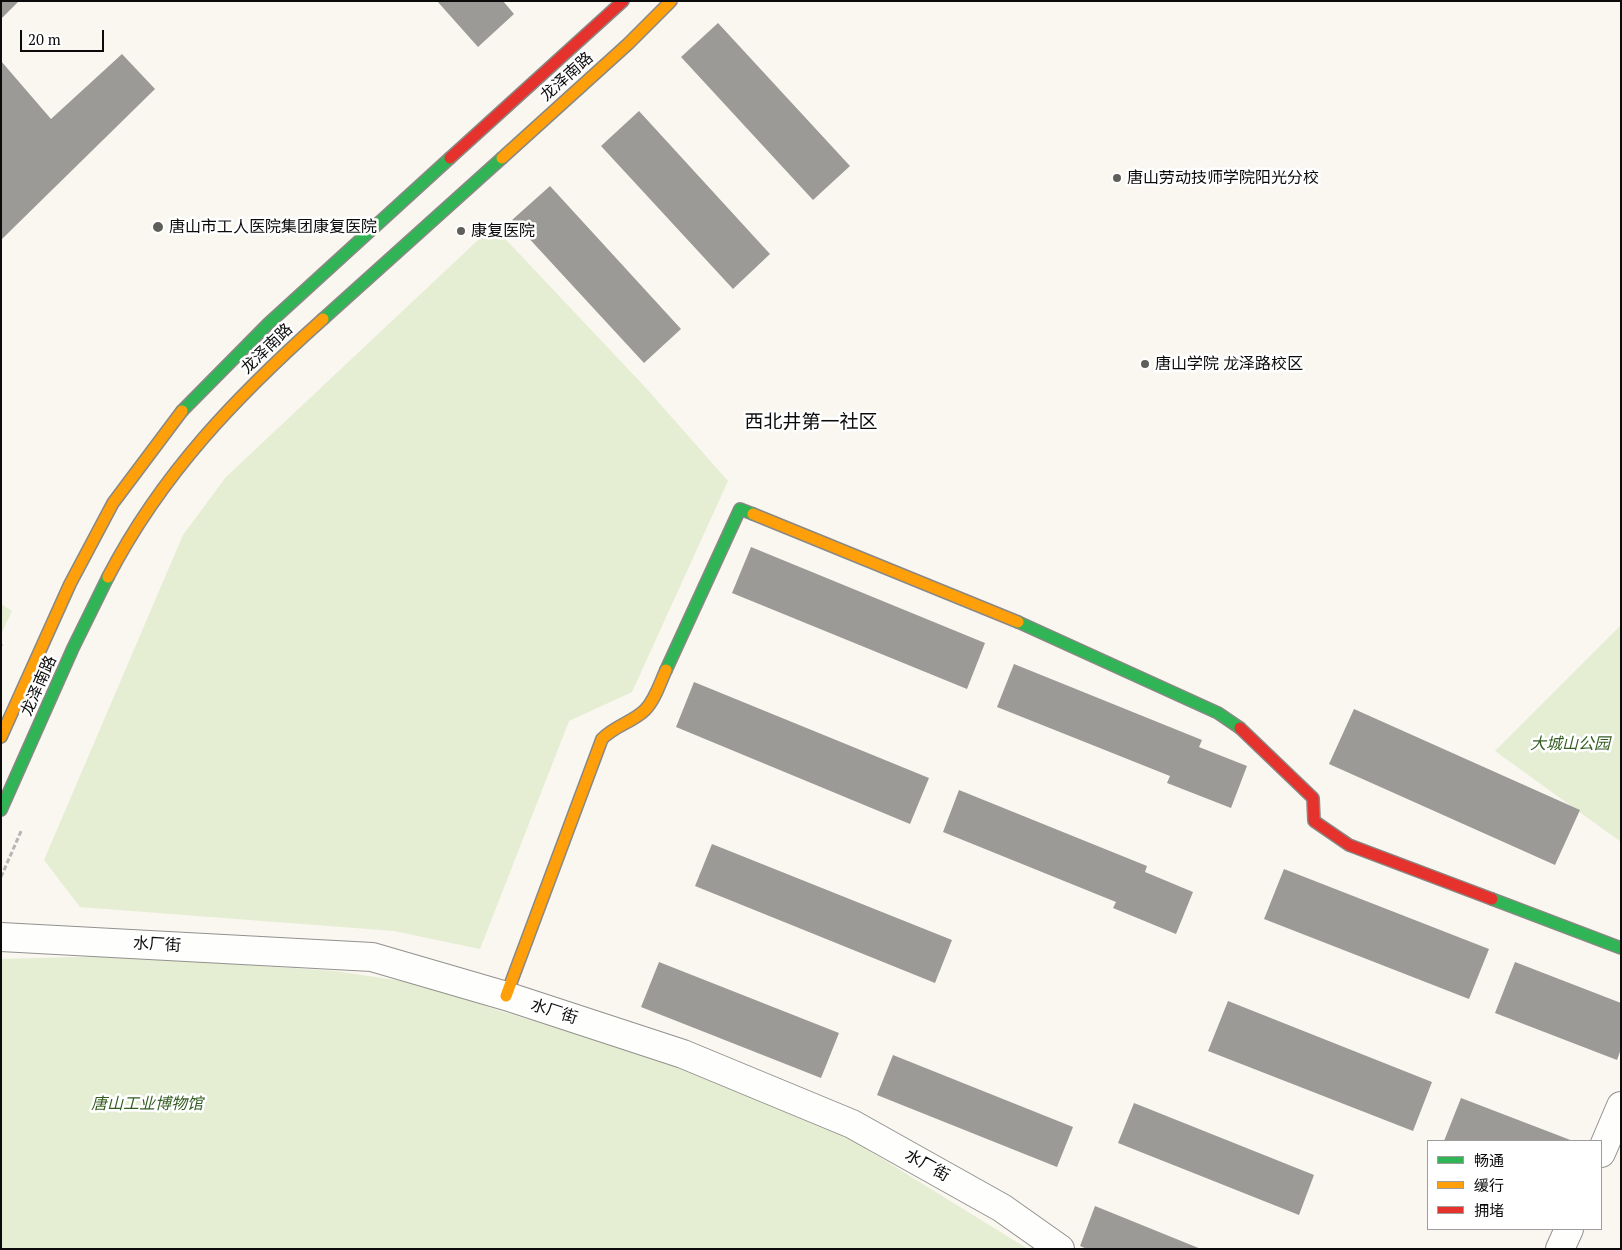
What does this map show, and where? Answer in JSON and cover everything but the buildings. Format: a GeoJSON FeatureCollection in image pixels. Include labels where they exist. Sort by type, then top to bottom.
{"type":"FeatureCollection","features":[{"type":"Feature","properties":{"kind":"main road","name":"龙泽南路"},"geometry":{"type":"LineString","coordinates":[[1,737],[70,584],[113,503],[178,415],[268,324],[623,1]]}},
{"type":"Feature","properties":{"kind":"main road","name":"龙泽南路"},"geometry":{"type":"LineString","coordinates":[[1,810],[87,618],[117,561],[159,493],[210,427],[292,347],[628,44],[671,1]]}},
{"type":"Feature","properties":{"kind":"main road"},"geometry":{"type":"LineString","coordinates":[[506,996],[602,739],[607,733],[643,714],[651,703],[740,510],[1020,623],[1218,714],[1247,733],[1313,798],[1314,821],[1349,845],[1621,948]]}},
{"type":"Feature","properties":{"kind":"street","name":"水厂街"},"geometry":{"type":"LineString","coordinates":[[1,937],[372,957],[506,996],[683,1054],[852,1124],[1002,1208],[1060,1249]]}},
{"type":"Feature","properties":{"kind":"street"},"geometry":{"type":"LineString","coordinates":[[1602,1151],[1621,1106]]}},
{"type":"Feature","properties":{"kind":"street"},"geometry":{"type":"LineString","coordinates":[[1560,1249],[1569,1230]]}},
{"type":"Feature","properties":{"kind":"path"},"geometry":{"type":"LineString","coordinates":[[1,877],[25,823]]}},
{"type":"Feature","properties":{"kind":"green space"},"geometry":{"type":"Polygon","coordinates":[[[493,226],[645,387],[728,481],[632,692],[569,721],[480,949],[394,931],[80,907],[44,860],[183,535],[226,477],[493,226]]]}},
{"type":"Feature","properties":{"kind":"green space"},"geometry":{"type":"Polygon","coordinates":[[[1,604],[12,611],[1,634],[1,604]]]}},
{"type":"Feature","properties":{"kind":"green space","name":"大城山公园"},"geometry":{"type":"Polygon","coordinates":[[[1621,625],[1621,842],[1495,751],[1621,625]]]}},
{"type":"Feature","properties":{"kind":"green space","name":"唐山工业博物馆"},"geometry":{"type":"Polygon","coordinates":[[[113,956],[335,971],[422,984],[497,1010],[604,1042],[732,1084],[808,1113],[1028,1249],[1,1249],[1,959],[113,956]]]}},
{"type":"Feature","properties":{"kind":"traffic: fast"},"geometry":{"type":"LineString","coordinates":[[182,411],[268,324],[450,158]]}},
{"type":"Feature","properties":{"kind":"traffic: fast"},"geometry":{"type":"LineString","coordinates":[[323,319],[502,158]]}},
{"type":"Feature","properties":{"kind":"traffic: fast"},"geometry":{"type":"LineString","coordinates":[[666,670],[740,509],[753,514]]}},
{"type":"Feature","properties":{"kind":"traffic: fast"},"geometry":{"type":"LineString","coordinates":[[1,810],[73,648],[108,577]]}},
{"type":"Feature","properties":{"kind":"traffic: fast"},"geometry":{"type":"LineString","coordinates":[[1018,622],[1218,713],[1240,728]]}},
{"type":"Feature","properties":{"kind":"traffic: fast"},"geometry":{"type":"LineString","coordinates":[[1492,899],[1621,948]]}},
{"type":"Feature","properties":{"kind":"traffic: slow"},"geometry":{"type":"LineString","coordinates":[[502,158],[628,44],[671,1]]}},
{"type":"Feature","properties":{"kind":"traffic: slow"},"geometry":{"type":"LineString","coordinates":[[108,577],[129,539],[177,470],[231,407],[323,319]]}},
{"type":"Feature","properties":{"kind":"traffic: slow"},"geometry":{"type":"LineString","coordinates":[[1,737],[70,584],[113,503],[182,411]]}},
{"type":"Feature","properties":{"kind":"traffic: slow"},"geometry":{"type":"LineString","coordinates":[[753,514],[1018,622]]}},
{"type":"Feature","properties":{"kind":"traffic: slow"},"geometry":{"type":"LineString","coordinates":[[506,996],[602,739],[635,718],[649,706],[666,670]]}},
{"type":"Feature","properties":{"kind":"traffic: jam"},"geometry":{"type":"LineString","coordinates":[[450,158],[623,1]]}},
{"type":"Feature","properties":{"kind":"traffic: jam"},"geometry":{"type":"LineString","coordinates":[[1240,728],[1313,798],[1314,821],[1349,845],[1492,899]]}},
{"type":"Feature","properties":{"kind":"place","name":"唐山劳动技师学院阳光分校"},"geometry":{"type":"Point","coordinates":[1117,178]}},
{"type":"Feature","properties":{"kind":"place","name":"唐山市工人医院集团康复医院"},"geometry":{"type":"Point","coordinates":[158,227]}},
{"type":"Feature","properties":{"kind":"place","name":"康复医院"},"geometry":{"type":"Point","coordinates":[461,231]}},
{"type":"Feature","properties":{"kind":"place","name":"唐山学院 龙泽路校区"},"geometry":{"type":"Point","coordinates":[1145,364]}},
{"type":"Feature","properties":{"kind":"district","name":"西北井第一社区"},"geometry":{"type":"Point","coordinates":[811,423]}}]}
